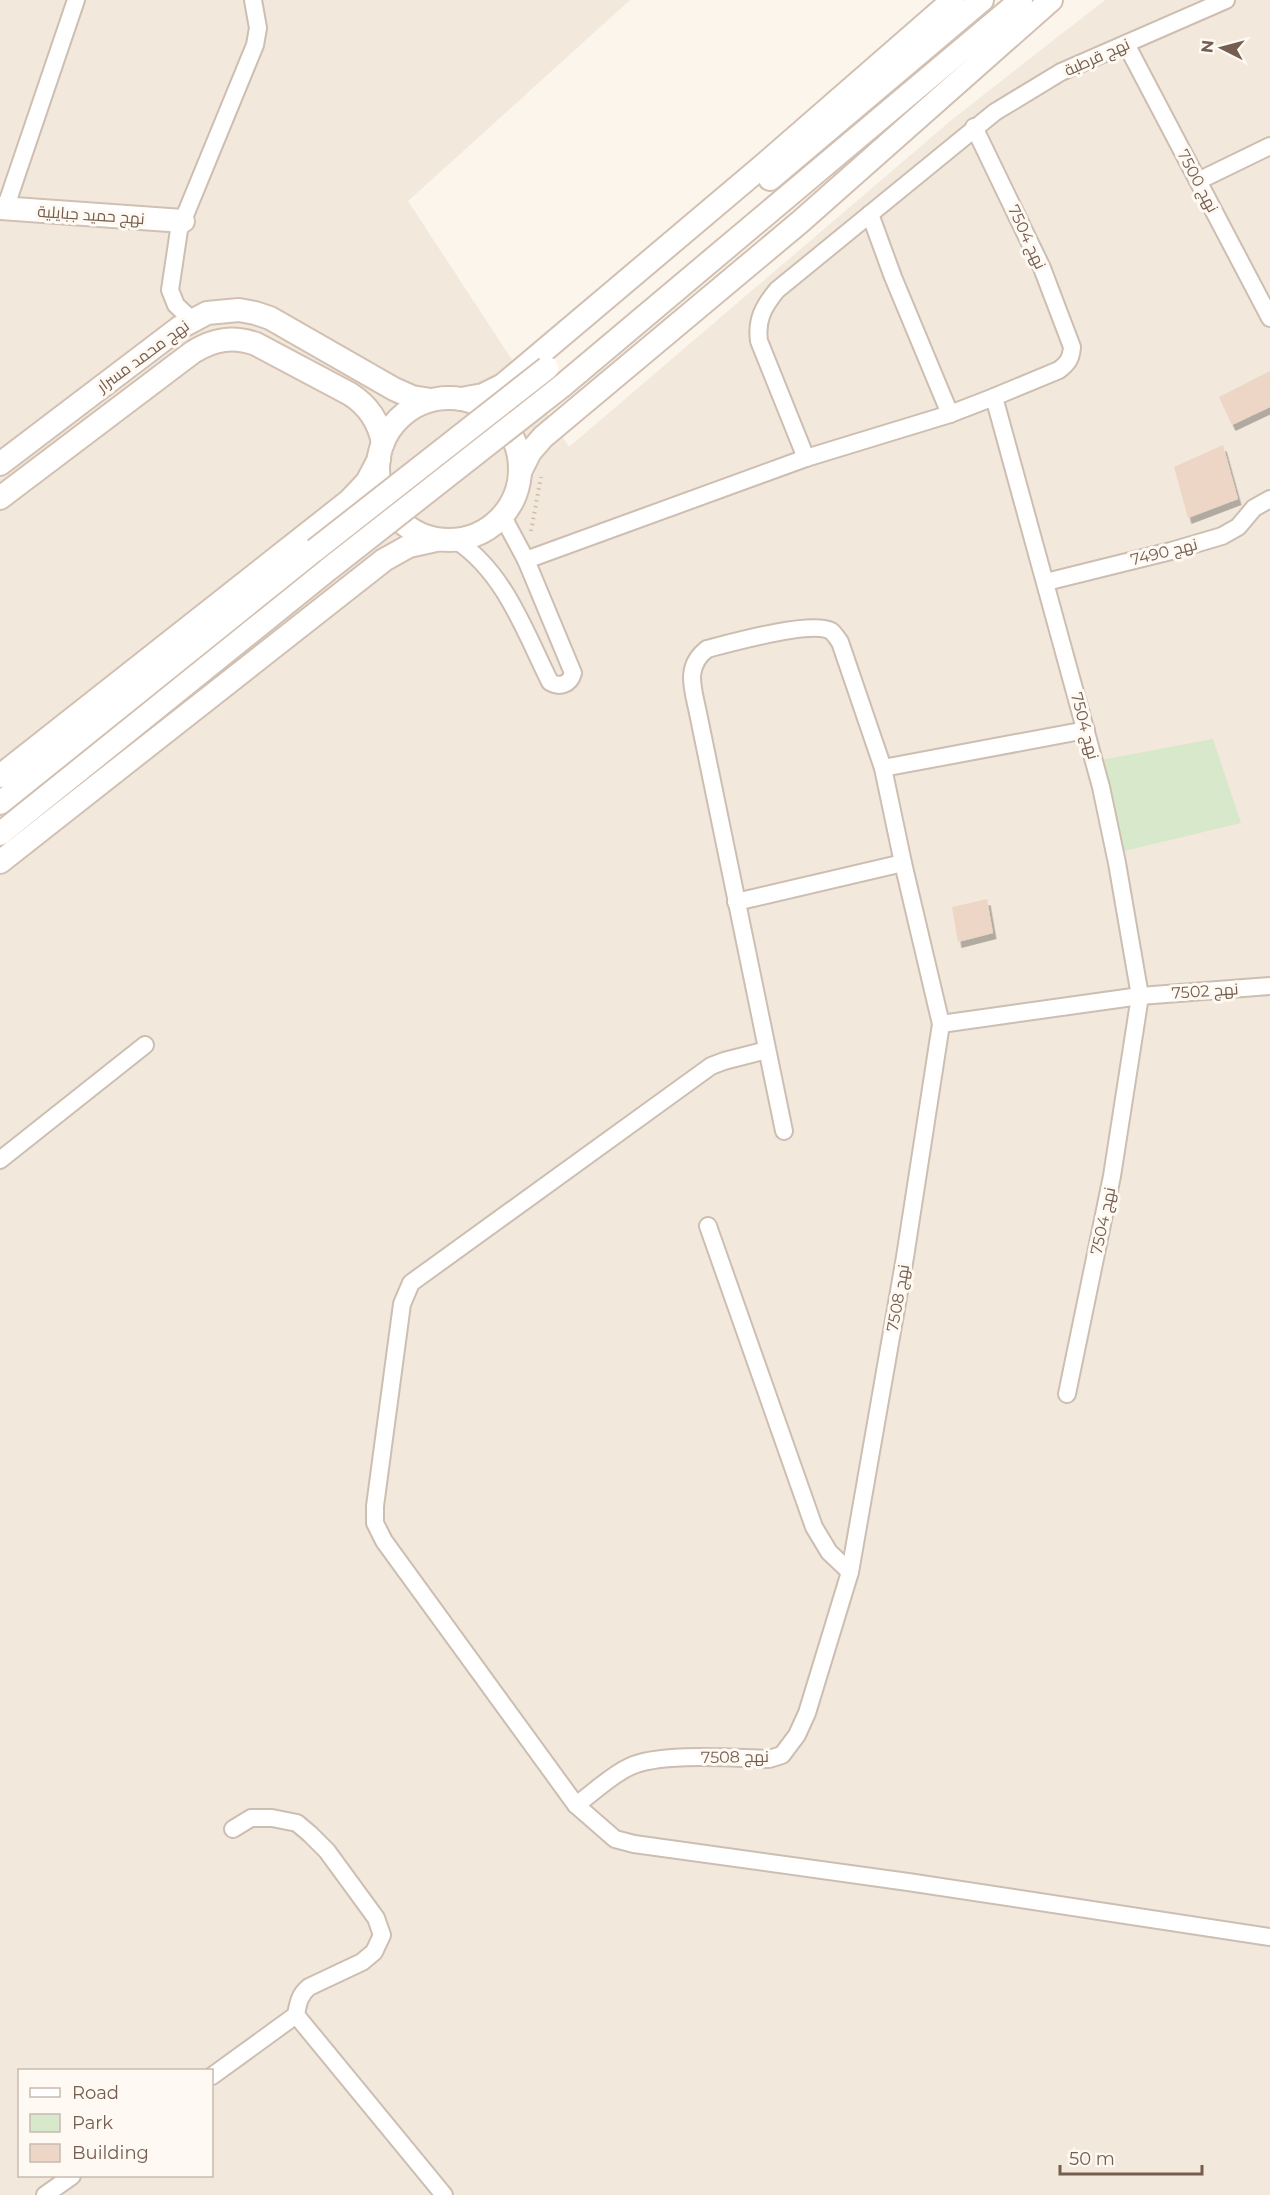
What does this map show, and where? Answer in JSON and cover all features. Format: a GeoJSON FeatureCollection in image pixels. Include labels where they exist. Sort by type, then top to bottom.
{"type":"FeatureCollection","features":[{"type":"Feature","properties":{"kind":"street"},"geometry":{"type":"LineString","coordinates":[[2,208],[76,0]]}},
{"type":"Feature","properties":{"kind":"street"},"geometry":{"type":"LineString","coordinates":[[192,320],[176,305],[170,290],[174,259],[183,221],[255,45],[258,28],[253,0]]}},
{"type":"Feature","properties":{"kind":"street"},"geometry":{"type":"LineString","coordinates":[[0,776],[349,501],[367,483],[397,421],[413,408],[431,400],[461,399],[483,395],[503,385],[759,169],[953,0]]}},
{"type":"Feature","properties":{"kind":"street"},"geometry":{"type":"LineString","coordinates":[[0,803],[315,550],[547,368],[982,0]]}},
{"type":"Feature","properties":{"kind":"street"},"geometry":{"type":"LineString","coordinates":[[0,834],[330,568],[562,386],[1021,0]]}},
{"type":"Feature","properties":{"kind":"street"},"geometry":{"type":"LineString","coordinates":[[0,862],[384,560],[409,546],[482,533],[503,517],[516,495],[521,470],[530,452],[543,437],[800,222],[1051,0]]}},
{"type":"Feature","properties":{"kind":"street","name":"نهج قرطبة"},"geometry":{"type":"LineString","coordinates":[[806,458],[765,359],[757,328],[765,305],[777,290],[974,127],[1037,85],[1061,72],[1226,0]]}},
{"type":"Feature","properties":{"kind":"street","name":"نهج 7500"},"geometry":{"type":"LineString","coordinates":[[1126,44],[1198,181],[1265,296],[1270,318]]}},
{"type":"Feature","properties":{"kind":"street","name":"نهج 7504"},"geometry":{"type":"LineString","coordinates":[[974,127],[1042,268],[1072,347],[1071,357],[1067,364],[1059,370],[994,397],[1101,787],[1140,996],[1112,1176],[1067,1394]]}},
{"type":"Feature","properties":{"kind":"street"},"geometry":{"type":"LineString","coordinates":[[1198,181],[1270,146]]}},
{"type":"Feature","properties":{"kind":"street","name":"نهج حميد جبايلية"},"geometry":{"type":"LineString","coordinates":[[2,208],[183,221]]}},
{"type":"Feature","properties":{"kind":"street"},"geometry":{"type":"LineString","coordinates":[[870,214],[893,277],[950,414]]}},
{"type":"Feature","properties":{"kind":"street","name":"نهج محمد مسرار"},"geometry":{"type":"LineString","coordinates":[[0,464],[192,320],[223,310],[255,313],[270,318],[403,393],[431,400]]}},
{"type":"Feature","properties":{"kind":"street","name":"نهج محمد مسرار"},"geometry":{"type":"LineString","coordinates":[[0,498],[193,352],[217,340],[243,340],[256,344],[359,400],[373,415],[381,433],[381,451]]}},
{"type":"Feature","properties":{"kind":"street"},"geometry":{"type":"LineString","coordinates":[[526,560],[806,458],[950,414],[994,397]]}},
{"type":"Feature","properties":{"kind":"street"},"geometry":{"type":"LineString","coordinates":[[461,399],[485,407],[504,423],[517,445],[521,470]]}},
{"type":"Feature","properties":{"kind":"street"},"geometry":{"type":"LineString","coordinates":[[381,451],[379,484],[395,516],[414,532],[446,540],[484,562],[501,584],[550,682],[564,684],[572,678],[573,673],[526,560],[503,517]]}},
{"type":"Feature","properties":{"kind":"street","name":"نهج 7490"},"geometry":{"type":"LineString","coordinates":[[1046,582],[1172,551],[1222,536],[1238,526],[1254,508],[1270,499]]}},
{"type":"Feature","properties":{"kind":"street"},"geometry":{"type":"LineString","coordinates":[[784,1131],[692,686],[692,668],[698,656],[707,649],[791,630],[831,631],[840,642],[883,768],[941,1024]]}},
{"type":"Feature","properties":{"kind":"street"},"geometry":{"type":"LineString","coordinates":[[883,768],[1086,730]]}},
{"type":"Feature","properties":{"kind":"street"},"geometry":{"type":"LineString","coordinates":[[736,902],[903,863]]}},
{"type":"Feature","properties":{"kind":"street","name":"نهج 7502"},"geometry":{"type":"LineString","coordinates":[[941,1024],[1140,996],[1270,986]]}},
{"type":"Feature","properties":{"kind":"street","name":"نهج 7508"},"geometry":{"type":"LineString","coordinates":[[576,1805],[628,1767],[648,1760],[769,1759],[782,1755],[797,1735],[807,1713],[850,1572],[905,1257],[941,1024]]}},
{"type":"Feature","properties":{"kind":"street"},"geometry":{"type":"LineString","coordinates":[[0,1160],[145,1045]]}},
{"type":"Feature","properties":{"kind":"street"},"geometry":{"type":"LineString","coordinates":[[767,1050],[711,1066],[411,1283],[402,1304],[375,1506],[375,1523],[384,1541],[576,1805],[615,1839],[634,1844],[908,1882],[1270,1938]]}},
{"type":"Feature","properties":{"kind":"street"},"geometry":{"type":"LineString","coordinates":[[708,1226],[814,1527],[829,1552],[850,1572]]}},
{"type":"Feature","properties":{"kind":"street"},"geometry":{"type":"LineString","coordinates":[[213,2075],[296,2015],[299,2000],[309,1987],[362,1962],[374,1952],[382,1935],[376,1918],[327,1851],[297,1823],[272,1818],[251,1818],[233,1829]]}},
{"type":"Feature","properties":{"kind":"street"},"geometry":{"type":"LineString","coordinates":[[296,2015],[444,2195]]}},
{"type":"Feature","properties":{"kind":"street"},"geometry":{"type":"LineString","coordinates":[[45,2195],[69,2177]]}},
{"type":"Feature","properties":{"kind":"shaded area"},"geometry":{"type":"Polygon","coordinates":[[[0,0],[630,0],[408,201],[569,447],[954,118],[1105,0],[1270,0],[1270,2195],[0,2195],[0,0]]]}},
{"type":"Feature","properties":{"kind":"green space"},"geometry":{"type":"Polygon","coordinates":[[[1213,739],[1241,823],[1124,851],[1101,760],[1213,739]]]}},
{"type":"Feature","properties":{"kind":"building"},"geometry":{"type":"Polygon","coordinates":[[[1270,371],[1270,407],[1232,425],[1219,397],[1270,371]]]}},
{"type":"Feature","properties":{"kind":"building"},"geometry":{"type":"Polygon","coordinates":[[[1223,445],[1238,499],[1188,518],[1174,467],[1223,445]]]}},
{"type":"Feature","properties":{"kind":"building"},"geometry":{"type":"Polygon","coordinates":[[[987,899],[993,933],[958,942],[952,907],[987,899]]]}}]}
